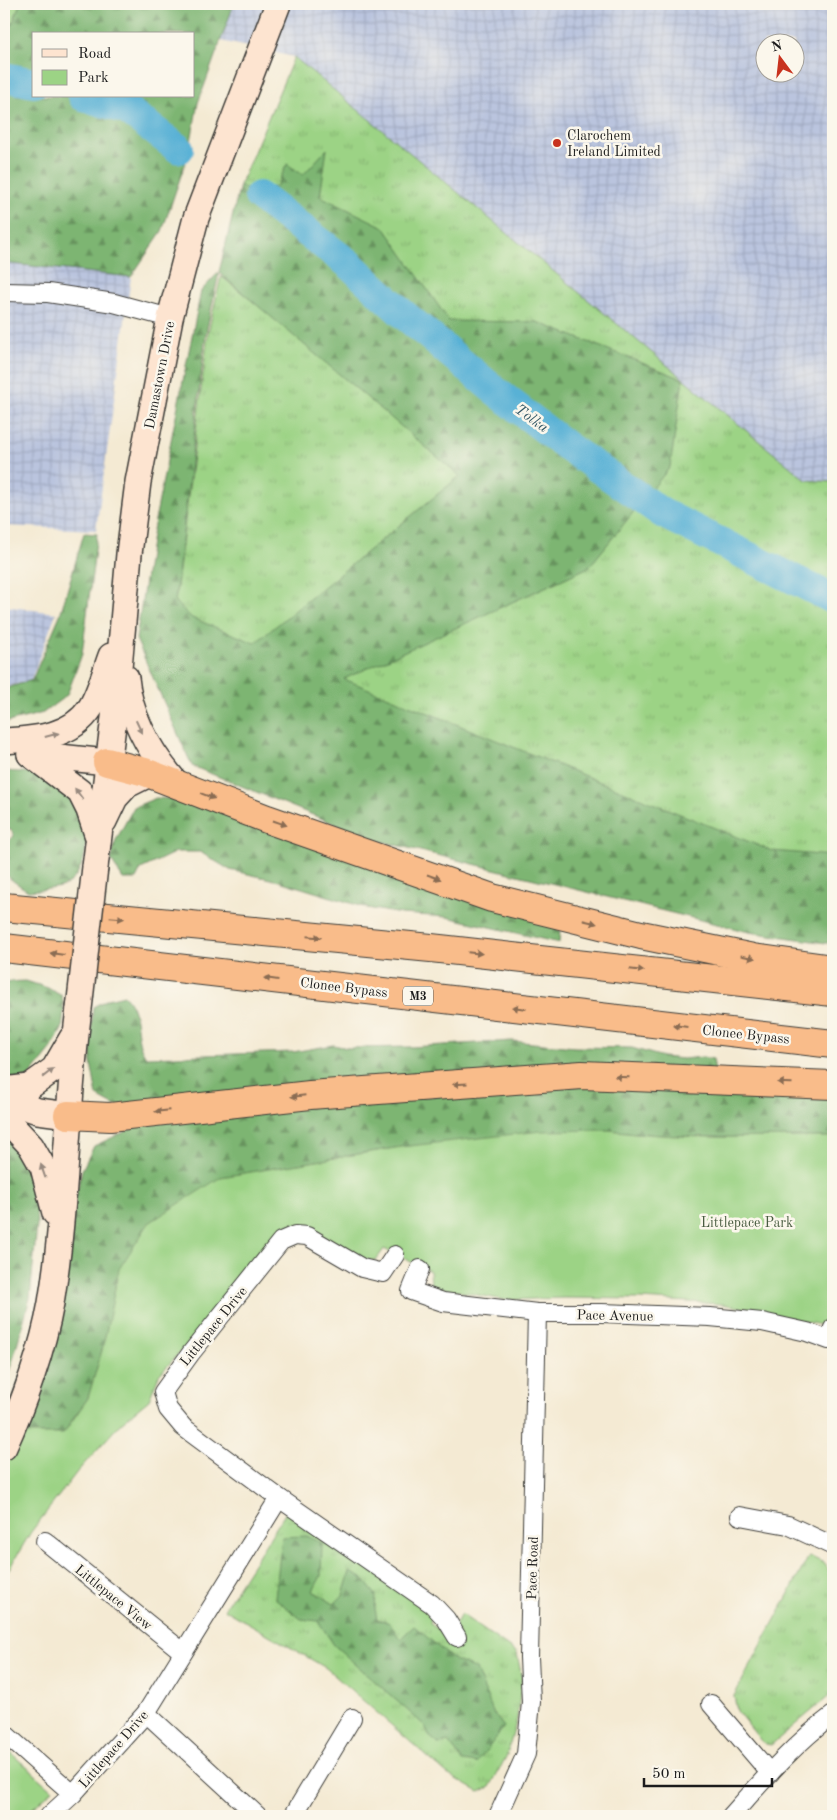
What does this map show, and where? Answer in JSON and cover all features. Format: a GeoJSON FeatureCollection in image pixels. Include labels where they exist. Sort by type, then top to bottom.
{"type":"FeatureCollection","features":[{"type":"Feature","properties":{"kind":"highway"},"geometry":{"type":"LineString","coordinates":[[107,762],[149,774],[267,819],[492,898],[660,939],[753,958],[833,969]]}},
{"type":"Feature","properties":{"kind":"highway"},"geometry":{"type":"LineString","coordinates":[[4,907],[441,949],[833,992]]}},
{"type":"Feature","properties":{"kind":"highway","name":"Clonee Bypass"},"geometry":{"type":"LineString","coordinates":[[4,948],[833,1044]]}},
{"type":"Feature","properties":{"kind":"highway"},"geometry":{"type":"LineString","coordinates":[[68,1115],[110,1117],[310,1095],[582,1075],[833,1085]]}},
{"type":"Feature","properties":{"kind":"street","name":"Damastown Drive"},"geometry":{"type":"LineString","coordinates":[[4,1447],[18,1416],[50,1305],[60,1235],[68,1115],[98,836],[116,702],[129,554],[138,482],[170,318],[196,218],[278,4]]}},
{"type":"Feature","properties":{"kind":"street"},"geometry":{"type":"LineString","coordinates":[[4,292],[48,293],[114,303],[170,318]]}},
{"type":"Feature","properties":{"kind":"street"},"geometry":{"type":"LineString","coordinates":[[4,741],[32,739],[57,734],[69,729],[83,718],[92,706],[122,628]]}},
{"type":"Feature","properties":{"kind":"street"},"geometry":{"type":"LineString","coordinates":[[122,628],[127,682],[133,714],[159,764],[177,784]]}},
{"type":"Feature","properties":{"kind":"street"},"geometry":{"type":"LineString","coordinates":[[4,751],[107,762]]}},
{"type":"Feature","properties":{"kind":"street"},"geometry":{"type":"LineString","coordinates":[[30,754],[80,792],[89,810],[98,836]]}},
{"type":"Feature","properties":{"kind":"street"},"geometry":{"type":"LineString","coordinates":[[98,836],[115,798],[127,785],[149,774]]}},
{"type":"Feature","properties":{"kind":"street"},"geometry":{"type":"LineString","coordinates":[[4,1090],[29,1087],[54,1069],[78,1020]]}},
{"type":"Feature","properties":{"kind":"street"},"geometry":{"type":"LineString","coordinates":[[4,1100],[38,1111],[68,1115]]}},
{"type":"Feature","properties":{"kind":"street"},"geometry":{"type":"LineString","coordinates":[[4,1117],[31,1146],[43,1167],[60,1235]]}},
{"type":"Feature","properties":{"kind":"street","name":"Littlepace Drive"},"geometry":{"type":"LineString","coordinates":[[394,1255],[383,1273],[362,1268],[307,1236],[295,1235],[281,1241],[191,1354],[164,1392],[168,1409],[183,1427],[279,1498],[432,1604],[446,1619],[457,1636]]}},
{"type":"Feature","properties":{"kind":"street","name":"Pace Avenue"},"geometry":{"type":"LineString","coordinates":[[420,1269],[411,1291],[443,1302],[537,1313],[651,1315],[762,1322],[807,1332],[829,1340],[833,1328]]}},
{"type":"Feature","properties":{"kind":"street","name":"Pace Road"},"geometry":{"type":"LineString","coordinates":[[498,1816],[526,1754],[530,1720],[531,1677],[529,1657],[537,1313]]}},
{"type":"Feature","properties":{"kind":"street","name":"Littlepace Drive"},"geometry":{"type":"LineString","coordinates":[[55,1815],[146,1713],[279,1498]]}},
{"type":"Feature","properties":{"kind":"street"},"geometry":{"type":"LineString","coordinates":[[740,1516],[788,1525],[833,1546]]}},
{"type":"Feature","properties":{"kind":"street","name":"Littlepace View"},"geometry":{"type":"LineString","coordinates":[[45,1541],[183,1652]]}},
{"type":"Feature","properties":{"kind":"street"},"geometry":{"type":"LineString","coordinates":[[711,1704],[770,1773]]}},
{"type":"Feature","properties":{"kind":"street"},"geometry":{"type":"LineString","coordinates":[[146,1713],[258,1816]]}},
{"type":"Feature","properties":{"kind":"street"},"geometry":{"type":"LineString","coordinates":[[731,1816],[807,1735],[833,1715]]}},
{"type":"Feature","properties":{"kind":"street"},"geometry":{"type":"LineString","coordinates":[[293,1816],[352,1718]]}},
{"type":"Feature","properties":{"kind":"street"},"geometry":{"type":"LineString","coordinates":[[4,1733],[73,1794]]}},
{"type":"Feature","properties":{"kind":"shaded area"},"geometry":{"type":"Polygon","coordinates":[[[53,4],[833,4],[833,482],[806,480],[294,57],[195,35],[195,32],[180,32],[53,4]]]}},
{"type":"Feature","properties":{"kind":"shaded area"},"geometry":{"type":"Polygon","coordinates":[[[4,263],[131,277],[96,530],[4,526],[4,263]]]}},
{"type":"Feature","properties":{"kind":"shaded area"},"geometry":{"type":"Polygon","coordinates":[[[4,606],[56,613],[31,680],[4,688],[4,606]]]}},
{"type":"Feature","properties":{"kind":"green space"},"geometry":{"type":"Polygon","coordinates":[[[4,4],[20,4],[5,45],[4,45],[4,4]]]}},
{"type":"Feature","properties":{"kind":"green space"},"geometry":{"type":"Polygon","coordinates":[[[20,4],[234,4],[198,103],[189,152],[162,231],[131,277],[4,263],[4,45],[20,4]]]}},
{"type":"Feature","properties":{"kind":"green space"},"geometry":{"type":"Polygon","coordinates":[[[294,57],[806,480],[833,482],[833,587],[809,573],[767,562],[638,482],[240,185],[294,57]]]}},
{"type":"Feature","properties":{"kind":"green space"},"geometry":{"type":"Polygon","coordinates":[[[327,149],[320,196],[384,227],[449,321],[537,322],[683,379],[670,467],[589,567],[344,679],[772,851],[833,856],[833,944],[749,932],[372,839],[192,766],[136,639],[152,535],[201,291],[219,272],[240,185],[254,194],[258,188],[276,187],[287,164],[303,175],[327,149]],[[219,273],[206,333],[175,602],[192,618],[255,643],[460,476],[219,273]]]}},
{"type":"Feature","properties":{"kind":"green space"},"geometry":{"type":"Polygon","coordinates":[[[221,276],[508,504],[616,501],[833,610],[833,928],[167,668],[208,333],[221,276]]]}},
{"type":"Feature","properties":{"kind":"green space"},"geometry":{"type":"Polygon","coordinates":[[[84,533],[97,534],[82,654],[67,695],[43,713],[4,723],[4,689],[32,680],[60,615],[84,533]]]}},
{"type":"Feature","properties":{"kind":"green space"},"geometry":{"type":"Polygon","coordinates":[[[4,771],[31,773],[51,778],[61,785],[75,805],[85,828],[86,848],[76,876],[66,885],[28,891],[13,881],[6,873],[4,869],[4,845],[14,836],[11,830],[4,829],[4,771]]]}},
{"type":"Feature","properties":{"kind":"green space"},"geometry":{"type":"Polygon","coordinates":[[[156,798],[192,800],[546,918],[560,931],[559,943],[447,917],[401,914],[367,908],[279,881],[230,870],[200,852],[176,852],[141,869],[136,879],[123,879],[111,860],[116,840],[134,807],[156,798]]]}},
{"type":"Feature","properties":{"kind":"green space"},"geometry":{"type":"Polygon","coordinates":[[[26,981],[48,988],[62,996],[64,1010],[62,1029],[50,1051],[29,1077],[4,1082],[4,982],[26,981]]]}},
{"type":"Feature","properties":{"kind":"green space"},"geometry":{"type":"Polygon","coordinates":[[[124,995],[134,1011],[139,1043],[146,1057],[293,1052],[333,1045],[348,1048],[410,1047],[512,1041],[575,1047],[632,1048],[663,1057],[683,1059],[702,1057],[713,1059],[715,1072],[115,1106],[97,1096],[91,1063],[93,1007],[108,999],[124,995]]]}},
{"type":"Feature","properties":{"kind":"green space"},"geometry":{"type":"Polygon","coordinates":[[[590,1085],[833,1097],[833,1137],[692,1137],[609,1130],[401,1147],[221,1177],[103,1347],[88,1398],[63,1434],[19,1434],[82,1170],[94,1146],[144,1123],[277,1107],[590,1085]]]}},
{"type":"Feature","properties":{"kind":"green space","name":"Littlepace Park"},"geometry":{"type":"Polygon","coordinates":[[[609,1130],[692,1137],[833,1137],[833,1328],[722,1304],[640,1299],[564,1298],[504,1300],[436,1287],[431,1284],[430,1271],[384,1249],[376,1260],[366,1261],[294,1228],[159,1375],[149,1400],[121,1423],[77,1472],[31,1532],[4,1577],[4,1468],[19,1434],[63,1434],[88,1398],[103,1347],[119,1269],[149,1223],[221,1177],[401,1147],[541,1131],[609,1130]]]}},
{"type":"Feature","properties":{"kind":"green space"},"geometry":{"type":"Polygon","coordinates":[[[4,1131],[23,1156],[35,1187],[37,1225],[30,1298],[12,1363],[4,1384],[4,1131]]]}},
{"type":"Feature","properties":{"kind":"green space"},"geometry":{"type":"Polygon","coordinates":[[[290,1506],[432,1612],[430,1623],[448,1639],[461,1614],[517,1653],[522,1679],[517,1719],[507,1755],[490,1787],[479,1792],[447,1774],[326,1668],[224,1609],[290,1506]]]}},
{"type":"Feature","properties":{"kind":"green space"},"geometry":{"type":"Polygon","coordinates":[[[307,1536],[322,1543],[321,1576],[313,1591],[334,1604],[343,1595],[350,1572],[362,1578],[376,1595],[375,1609],[377,1619],[390,1623],[400,1639],[414,1626],[454,1660],[476,1669],[494,1714],[504,1727],[477,1763],[463,1761],[448,1742],[439,1744],[429,1736],[425,1726],[334,1645],[318,1621],[301,1619],[275,1598],[282,1537],[307,1536]]]}},
{"type":"Feature","properties":{"kind":"green space"},"geometry":{"type":"Polygon","coordinates":[[[809,1556],[824,1563],[833,1576],[833,1693],[771,1745],[766,1744],[761,1741],[737,1711],[734,1696],[809,1556]]]}},
{"type":"Feature","properties":{"kind":"green space"},"geometry":{"type":"Polygon","coordinates":[[[4,1747],[53,1790],[24,1816],[4,1816],[4,1747]]]}},
{"type":"Feature","properties":{"kind":"waterway","name":"Tolka"},"geometry":{"type":"LineString","coordinates":[[4,77],[32,83]]}},
{"type":"Feature","properties":{"kind":"waterway","name":"Tolka"},"geometry":{"type":"LineString","coordinates":[[89,98],[127,110],[179,149]]}},
{"type":"Feature","properties":{"kind":"waterway","name":"Tolka"},"geometry":{"type":"LineString","coordinates":[[259,196],[349,264],[402,313],[493,389],[568,447],[662,513],[833,599]]}},
{"type":"Feature","properties":{"kind":"place","name":"Clarochem Ireland Limited"},"geometry":{"type":"Point","coordinates":[557,143]}}]}
